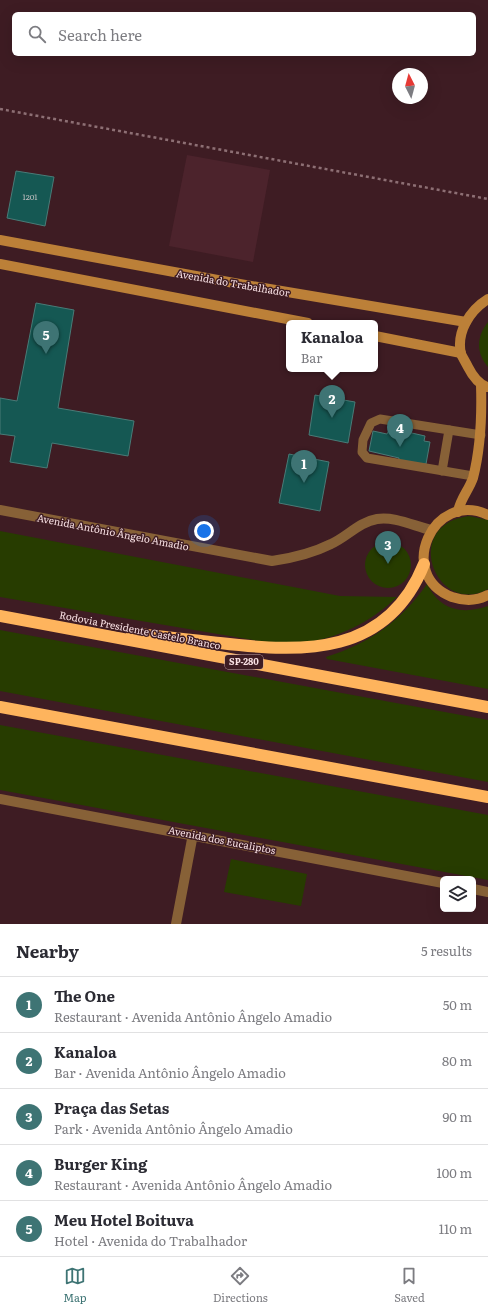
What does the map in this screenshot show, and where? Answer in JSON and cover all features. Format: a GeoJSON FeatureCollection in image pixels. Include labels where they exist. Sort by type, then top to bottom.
{"type":"FeatureCollection","features":[{"type":"Feature","properties":{"kind":"highway"},"geometry":{"type":"LineString","coordinates":[[31,622],[255,647],[288,649],[315,647],[341,642],[364,632],[385,620],[402,604],[416,584],[424,564]]}},
{"type":"Feature","properties":{"kind":"highway","name":"Rodovia Presidente Castelo Branco"},"geometry":{"type":"LineString","coordinates":[[0,616],[488,707]]}},
{"type":"Feature","properties":{"kind":"highway"},"geometry":{"type":"LineString","coordinates":[[0,707],[488,797]]}},
{"type":"Feature","properties":{"kind":"street","name":"Avenida do Trabalhador"},"geometry":{"type":"LineString","coordinates":[[0,240],[234,284],[466,322]]}},
{"type":"Feature","properties":{"kind":"street"},"geometry":{"type":"LineString","coordinates":[[0,264],[292,320]]}},
{"type":"Feature","properties":{"kind":"street"},"geometry":{"type":"LineString","coordinates":[[458,512],[473,476],[481,435],[485,386],[470,371],[461,353],[462,335],[466,322],[476,306],[488,299]]}},
{"type":"Feature","properties":{"kind":"street"},"geometry":{"type":"LineString","coordinates":[[378,337],[461,353]]}},
{"type":"Feature","properties":{"kind":"street","name":"Avenida Antônio Ângelo Amadio"},"geometry":{"type":"LineString","coordinates":[[0,510],[272,561],[303,555],[332,544],[365,523],[377,519],[390,519],[431,530]]}},
{"type":"Feature","properties":{"kind":"street"},"geometry":{"type":"LineString","coordinates":[[488,515],[470,510],[447,516],[431,530],[426,541],[424,553],[424,564],[432,582],[446,595],[459,599],[472,600],[488,595]]}},
{"type":"Feature","properties":{"kind":"street","name":"Avenida dos Eucaliptos"},"geometry":{"type":"LineString","coordinates":[[0,799],[193,834],[440,882]]}},
{"type":"Feature","properties":{"kind":"street"},"geometry":{"type":"LineString","coordinates":[[176,924],[193,834]]}},
{"type":"Feature","properties":{"kind":"street"},"geometry":{"type":"LineString","coordinates":[[476,890],[488,892]]}},
{"type":"Feature","properties":{"kind":"lane"},"geometry":{"type":"LineString","coordinates":[[473,476],[368,458],[362,452],[363,440],[371,423],[380,419],[481,435]]}},
{"type":"Feature","properties":{"kind":"lane"},"geometry":{"type":"LineString","coordinates":[[442,471],[449,430]]}},
{"type":"Feature","properties":{"kind":"path"},"geometry":{"type":"LineString","coordinates":[[0,108],[488,199]]}},
{"type":"Feature","properties":{"kind":"shaded area"},"geometry":{"type":"Polygon","coordinates":[[[187,155],[270,170],[253,262],[169,246],[187,155]]]}},
{"type":"Feature","properties":{"kind":"green space"},"geometry":{"type":"Polygon","coordinates":[[[488,322],[488,367],[481,356],[479,345],[481,333],[488,322]]]}},
{"type":"Feature","properties":{"kind":"green space"},"geometry":{"type":"Polygon","coordinates":[[[469,516],[488,520],[488,589],[470,595],[454,591],[441,581],[433,567],[431,551],[435,535],[448,523],[469,516]]]}},
{"type":"Feature","properties":{"kind":"green space"},"geometry":{"type":"Polygon","coordinates":[[[0,531],[340,596],[397,597],[376,614],[354,628],[342,633],[316,641],[298,644],[265,642],[0,597],[0,531]]]}},
{"type":"Feature","properties":{"kind":"green space"},"geometry":{"type":"Polygon","coordinates":[[[383,542],[393,542],[401,546],[407,552],[411,560],[411,570],[407,578],[401,584],[393,588],[383,588],[375,584],[369,578],[365,570],[365,560],[369,552],[375,546],[383,542]]]}},
{"type":"Feature","properties":{"kind":"green space"},"geometry":{"type":"Polygon","coordinates":[[[427,584],[438,600],[453,608],[469,610],[488,606],[488,689],[327,659],[326,657],[357,645],[383,630],[406,609],[427,584]]]}},
{"type":"Feature","properties":{"kind":"green space"},"geometry":{"type":"Polygon","coordinates":[[[0,630],[488,720],[488,782],[0,691],[0,630]]]}},
{"type":"Feature","properties":{"kind":"green space"},"geometry":{"type":"Polygon","coordinates":[[[0,725],[488,815],[488,880],[476,878],[476,876],[466,876],[0,790],[0,725]]]}},
{"type":"Feature","properties":{"kind":"green space"},"geometry":{"type":"Polygon","coordinates":[[[231,859],[307,874],[301,906],[224,892],[231,859]]]}},
{"type":"Feature","properties":{"kind":"building"},"geometry":{"type":"Polygon","coordinates":[[[16,171],[54,177],[45,226],[7,218],[16,171]]]}},
{"type":"Feature","properties":{"kind":"building"},"geometry":{"type":"Polygon","coordinates":[[[36,303],[74,310],[58,408],[134,421],[128,456],[52,443],[47,468],[10,462],[15,436],[0,434],[0,398],[17,401],[36,303]]]}},
{"type":"Feature","properties":{"kind":"building"},"geometry":{"type":"Polygon","coordinates":[[[315,395],[355,402],[348,443],[309,435],[315,395]]]}},
{"type":"Feature","properties":{"kind":"building"},"geometry":{"type":"Polygon","coordinates":[[[390,428],[425,436],[424,441],[430,442],[426,464],[398,463],[399,458],[369,451],[373,431],[387,434],[390,428]]]}},
{"type":"Feature","properties":{"kind":"building"},"geometry":{"type":"Polygon","coordinates":[[[289,454],[329,462],[320,511],[279,503],[289,454]]]}},
{"type":"Feature","properties":{"kind":"place","name":"Meu Hotel Boituva"},"geometry":{"type":"Point","coordinates":[46,354]}},
{"type":"Feature","properties":{"kind":"place","name":"Kanaloa"},"geometry":{"type":"Point","coordinates":[332,418]}},
{"type":"Feature","properties":{"kind":"place","name":"Burger King"},"geometry":{"type":"Point","coordinates":[400,447]}},
{"type":"Feature","properties":{"kind":"place","name":"The One"},"geometry":{"type":"Point","coordinates":[304,483]}},
{"type":"Feature","properties":{"kind":"place","name":"Praça das Setas"},"geometry":{"type":"Point","coordinates":[388,564]}}]}
